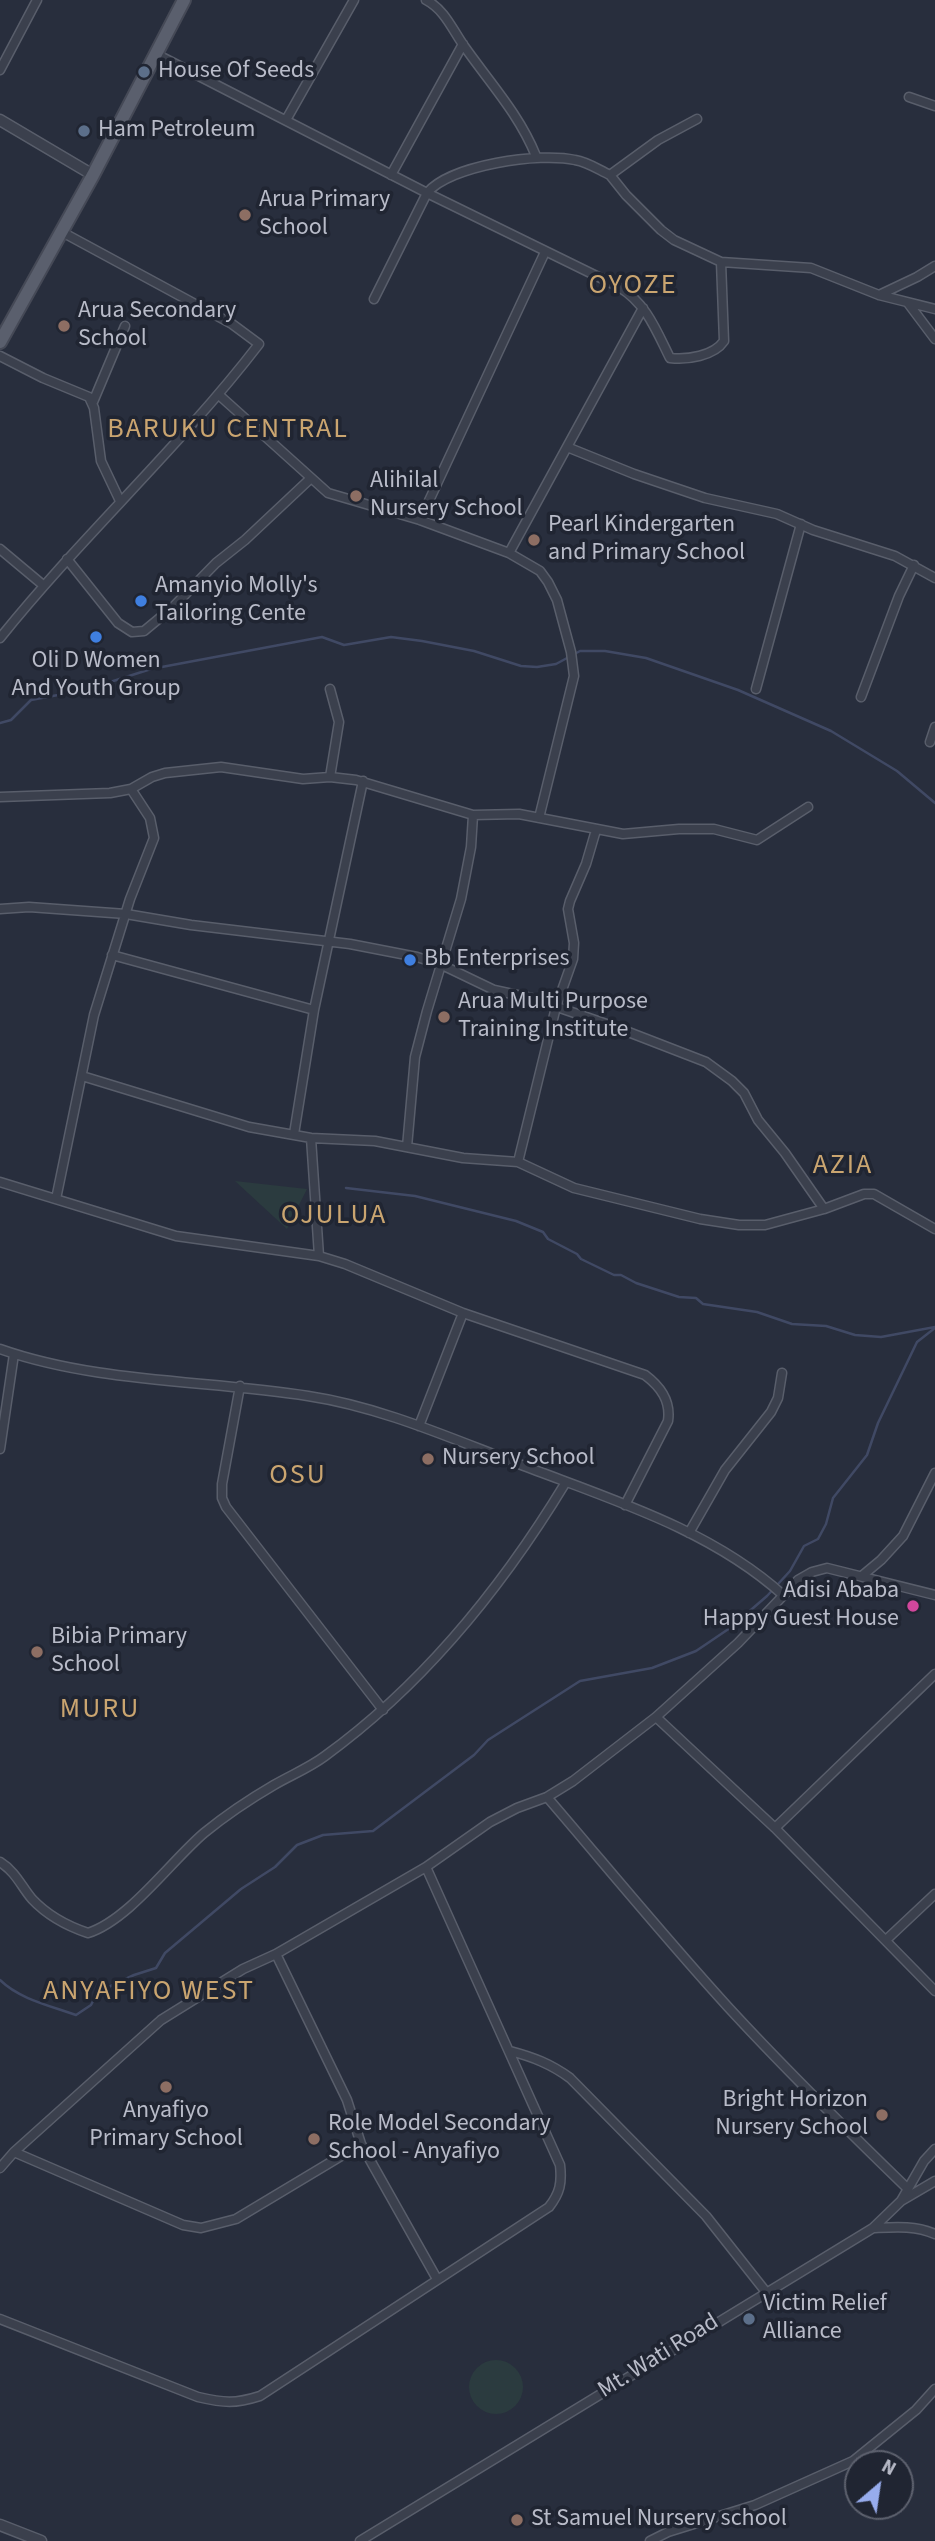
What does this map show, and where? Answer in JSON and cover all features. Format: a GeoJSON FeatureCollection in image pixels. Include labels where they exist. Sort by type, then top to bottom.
{"type":"FeatureCollection","features":[{"type":"Feature","properties":{"kind":"main road"},"geometry":{"type":"LineString","coordinates":[[0,342],[93,175],[184,0]]}},
{"type":"Feature","properties":{"kind":"street"},"geometry":{"type":"LineString","coordinates":[[0,71],[37,0]]}},
{"type":"Feature","properties":{"kind":"street"},"geometry":{"type":"LineString","coordinates":[[286,120],[354,0]]}},
{"type":"Feature","properties":{"kind":"street"},"geometry":{"type":"LineString","coordinates":[[429,1],[439,7],[514,112],[536,156]]}},
{"type":"Feature","properties":{"kind":"street"},"geometry":{"type":"LineString","coordinates":[[391,175],[463,44]]}},
{"type":"Feature","properties":{"kind":"street"},"geometry":{"type":"LineString","coordinates":[[156,54],[391,175],[619,287],[632,295],[643,308],[670,358],[704,355],[721,346],[724,336],[721,262]]}},
{"type":"Feature","properties":{"kind":"street"},"geometry":{"type":"LineString","coordinates":[[909,97],[935,106]]}},
{"type":"Feature","properties":{"kind":"street"},"geometry":{"type":"LineString","coordinates":[[610,175],[657,140],[697,119]]}},
{"type":"Feature","properties":{"kind":"street"},"geometry":{"type":"LineString","coordinates":[[0,120],[93,175]]}},
{"type":"Feature","properties":{"kind":"street"},"geometry":{"type":"LineString","coordinates":[[374,299],[427,193],[435,183],[481,167],[536,156],[577,160],[610,175],[661,230],[674,240],[721,262],[811,268],[878,295],[935,309]]}},
{"type":"Feature","properties":{"kind":"street"},"geometry":{"type":"LineString","coordinates":[[0,638],[43,584],[219,395],[258,344],[232,324],[62,232]]}},
{"type":"Feature","properties":{"kind":"street"},"geometry":{"type":"LineString","coordinates":[[420,520],[545,252]]}},
{"type":"Feature","properties":{"kind":"street"},"geometry":{"type":"LineString","coordinates":[[878,295],[935,266]]}},
{"type":"Feature","properties":{"kind":"street"},"geometry":{"type":"LineString","coordinates":[[908,303],[935,339]]}},
{"type":"Feature","properties":{"kind":"street"},"geometry":{"type":"LineString","coordinates":[[509,552],[643,308]]}},
{"type":"Feature","properties":{"kind":"street"},"geometry":{"type":"LineString","coordinates":[[120,501],[101,461],[93,402],[125,326]]}},
{"type":"Feature","properties":{"kind":"street"},"geometry":{"type":"LineString","coordinates":[[0,356],[89,397],[93,402]]}},
{"type":"Feature","properties":{"kind":"street"},"geometry":{"type":"LineString","coordinates":[[219,395],[310,479],[337,497],[420,520],[509,552],[540,571],[557,600],[574,676],[539,818]]}},
{"type":"Feature","properties":{"kind":"street"},"geometry":{"type":"LineString","coordinates":[[568,447],[634,474],[705,498],[764,509],[895,556],[935,578]]}},
{"type":"Feature","properties":{"kind":"street"},"geometry":{"type":"LineString","coordinates":[[67,559],[118,623],[132,632],[144,631],[310,479]]}},
{"type":"Feature","properties":{"kind":"street"},"geometry":{"type":"LineString","coordinates":[[756,689],[801,524]]}},
{"type":"Feature","properties":{"kind":"street"},"geometry":{"type":"LineString","coordinates":[[0,549],[43,584]]}},
{"type":"Feature","properties":{"kind":"street"},"geometry":{"type":"LineString","coordinates":[[861,697],[899,596],[914,565]]}},
{"type":"Feature","properties":{"kind":"street"},"geometry":{"type":"LineString","coordinates":[[330,689],[339,715],[330,777]]}},
{"type":"Feature","properties":{"kind":"street"},"geometry":{"type":"LineString","coordinates":[[930,742],[935,727]]}},
{"type":"Feature","properties":{"kind":"street"},"geometry":{"type":"LineString","coordinates":[[0,797],[110,793],[131,789],[165,773],[221,767],[303,779],[330,777],[363,781],[427,803],[473,815],[519,814],[623,834],[678,829],[714,830],[757,840],[808,807]]}},
{"type":"Feature","properties":{"kind":"street"},"geometry":{"type":"LineString","coordinates":[[294,1134],[314,1010],[363,781]]}},
{"type":"Feature","properties":{"kind":"street"},"geometry":{"type":"LineString","coordinates":[[56,1199],[94,1015],[136,881],[154,838],[150,818],[131,789]]}},
{"type":"Feature","properties":{"kind":"street"},"geometry":{"type":"LineString","coordinates":[[407,1147],[415,1057],[461,898],[471,847],[473,815]]}},
{"type":"Feature","properties":{"kind":"street"},"geometry":{"type":"LineString","coordinates":[[519,1162],[556,1007],[573,959],[574,943],[568,909],[596,830]]}},
{"type":"Feature","properties":{"kind":"street"},"geometry":{"type":"LineString","coordinates":[[0,909],[29,907],[126,914],[191,925],[330,940],[417,957],[442,965],[494,990],[531,998],[706,1062],[744,1093],[758,1120],[824,1209]]}},
{"type":"Feature","properties":{"kind":"street"},"geometry":{"type":"LineString","coordinates":[[112,954],[314,1010]]}},
{"type":"Feature","properties":{"kind":"street"},"geometry":{"type":"LineString","coordinates":[[82,1076],[249,1126],[311,1138],[376,1141],[463,1157],[519,1162],[574,1188],[701,1219],[739,1225],[765,1225],[824,1209],[864,1194],[874,1194],[935,1229]]}},
{"type":"Feature","properties":{"kind":"street"},"geometry":{"type":"LineString","coordinates":[[311,1138],[319,1256]]}},
{"type":"Feature","properties":{"kind":"street"},"geometry":{"type":"LineString","coordinates":[[0,1182],[185,1238],[319,1256],[345,1264],[463,1313],[635,1370],[656,1384],[667,1404],[668,1421],[625,1506]]}},
{"type":"Feature","properties":{"kind":"street"},"geometry":{"type":"LineString","coordinates":[[419,1426],[463,1313]]}},
{"type":"Feature","properties":{"kind":"street"},"geometry":{"type":"LineString","coordinates":[[0,1349],[53,1364],[131,1376],[240,1386],[344,1402],[419,1426],[566,1482],[689,1534],[732,1555],[760,1574],[783,1595]]}},
{"type":"Feature","properties":{"kind":"street"},"geometry":{"type":"LineString","coordinates":[[0,1449],[14,1354]]}},
{"type":"Feature","properties":{"kind":"street"},"geometry":{"type":"LineString","coordinates":[[689,1534],[725,1470],[771,1412],[778,1398],[782,1373]]}},
{"type":"Feature","properties":{"kind":"street"},"geometry":{"type":"LineString","coordinates":[[240,1386],[226,1455],[222,1498],[226,1507],[383,1710]]}},
{"type":"Feature","properties":{"kind":"street"},"geometry":{"type":"LineString","coordinates":[[863,1576],[909,1528],[935,1473]]}},
{"type":"Feature","properties":{"kind":"street"},"geometry":{"type":"LineString","coordinates":[[0,1862],[17,1876],[32,1898],[58,1920],[88,1933],[99,1930],[133,1903],[216,1824],[255,1797],[324,1757],[383,1710],[434,1659],[521,1553],[566,1482]]}},
{"type":"Feature","properties":{"kind":"street"},"geometry":{"type":"LineString","coordinates":[[0,2168],[14,2152],[161,2020],[243,1969],[276,1954],[426,1867],[490,1822],[547,1797],[573,1781],[656,1717],[738,1643],[799,1580],[827,1568],[935,1595]]}},
{"type":"Feature","properties":{"kind":"street"},"geometry":{"type":"LineString","coordinates":[[775,1828],[935,1674]]}},
{"type":"Feature","properties":{"kind":"street"},"geometry":{"type":"LineString","coordinates":[[656,1717],[775,1828],[935,1991]]}},
{"type":"Feature","properties":{"kind":"street"},"geometry":{"type":"LineString","coordinates":[[547,1797],[729,2008],[908,2189]]}},
{"type":"Feature","properties":{"kind":"street"},"geometry":{"type":"LineString","coordinates":[[0,2319],[198,2397],[222,2403],[239,2403],[260,2396],[437,2279],[540,2215],[556,2199],[562,2184],[559,2165],[426,1867]]}},
{"type":"Feature","properties":{"kind":"street"},"geometry":{"type":"LineString","coordinates":[[886,1940],[935,1894]]}},
{"type":"Feature","properties":{"kind":"street"},"geometry":{"type":"LineString","coordinates":[[276,1954],[347,2100],[361,2144],[437,2279]]}},
{"type":"Feature","properties":{"kind":"street"},"geometry":{"type":"LineString","coordinates":[[510,2051],[552,2065],[570,2078],[706,2216],[766,2292]]}},
{"type":"Feature","properties":{"kind":"street"},"geometry":{"type":"LineString","coordinates":[[14,2152],[183,2225],[201,2228],[236,2219],[361,2144]]}},
{"type":"Feature","properties":{"kind":"street","name":"Mt. Wati Road"},"geometry":{"type":"LineString","coordinates":[[360,2541],[873,2228],[901,2201],[924,2161],[935,2149]]}},
{"type":"Feature","properties":{"kind":"street"},"geometry":{"type":"LineString","coordinates":[[901,2201],[935,2181]]}},
{"type":"Feature","properties":{"kind":"street"},"geometry":{"type":"LineString","coordinates":[[873,2228],[909,2227],[935,2234]]}},
{"type":"Feature","properties":{"kind":"street"},"geometry":{"type":"LineString","coordinates":[[650,2541],[668,2532],[755,2505],[853,2460],[916,2410],[935,2389]]}},
{"type":"Feature","properties":{"kind":"street"},"geometry":{"type":"LineString","coordinates":[[0,2525],[41,2541]]}},
{"type":"Feature","properties":{"kind":"shaded area"},"geometry":{"type":"Polygon","coordinates":[[[235,1181],[307,1189],[287,1229],[235,1181]]]}},
{"type":"Feature","properties":{"kind":"shaded area"},"geometry":{"type":"Polygon","coordinates":[[[496,2360],[515,2368],[523,2387],[515,2406],[496,2414],[477,2406],[469,2387],[477,2368],[496,2360]]]}},
{"type":"Feature","properties":{"kind":"waterway"},"geometry":{"type":"LineString","coordinates":[[0,723],[11,720],[31,700],[85,690],[151,669],[322,637],[344,645],[391,637],[422,641],[474,651],[521,666],[537,667],[556,664],[580,651],[605,651],[646,658],[738,690],[831,731],[897,771],[935,803]]}},
{"type":"Feature","properties":{"kind":"waterway"},"geometry":{"type":"LineString","coordinates":[[346,1188],[415,1196],[516,1221],[543,1232],[548,1239],[577,1254],[581,1259],[614,1275],[621,1275],[636,1283],[679,1297],[696,1298],[703,1304],[757,1312],[792,1324],[826,1326],[855,1335],[881,1337],[935,1327]]}},
{"type":"Feature","properties":{"kind":"waterway"},"geometry":{"type":"LineString","coordinates":[[0,1980],[26,1997],[76,2015],[91,2005],[98,1992],[156,1968],[165,1953],[241,1889],[275,1867],[297,1845],[323,1835],[373,1831],[474,1755],[488,1740],[580,1681],[652,1668],[696,1651],[730,1628],[767,1596],[790,1571],[804,1546],[818,1539],[826,1524],[833,1498],[867,1455],[878,1423],[917,1342],[935,1328]]}},
{"type":"Feature","properties":{"kind":"place","name":"House Of Seeds"},"geometry":{"type":"Point","coordinates":[144,72]}},
{"type":"Feature","properties":{"kind":"place","name":"Ham Petroleum"},"geometry":{"type":"Point","coordinates":[84,131]}},
{"type":"Feature","properties":{"kind":"place","name":"Arua Primary School"},"geometry":{"type":"Point","coordinates":[245,215]}},
{"type":"Feature","properties":{"kind":"place","name":"Arua Secondary School"},"geometry":{"type":"Point","coordinates":[64,326]}},
{"type":"Feature","properties":{"kind":"place","name":"Alihilal Nursery School"},"geometry":{"type":"Point","coordinates":[356,496]}},
{"type":"Feature","properties":{"kind":"place","name":"Pearl Kindergarten and Primary School"},"geometry":{"type":"Point","coordinates":[534,540]}},
{"type":"Feature","properties":{"kind":"place","name":"Amanyio Molly's Tailoring Cente"},"geometry":{"type":"Point","coordinates":[141,601]}},
{"type":"Feature","properties":{"kind":"place","name":"Oli D Women And Youth Group"},"geometry":{"type":"Point","coordinates":[96,637]}},
{"type":"Feature","properties":{"kind":"place","name":"Bb Enterprises"},"geometry":{"type":"Point","coordinates":[410,960]}},
{"type":"Feature","properties":{"kind":"place","name":"Arua Multi Purpose Training Institute"},"geometry":{"type":"Point","coordinates":[444,1017]}},
{"type":"Feature","properties":{"kind":"place","name":"Nursery School"},"geometry":{"type":"Point","coordinates":[428,1459]}},
{"type":"Feature","properties":{"kind":"place","name":"Adisi Ababa Happy Guest House"},"geometry":{"type":"Point","coordinates":[913,1606]}},
{"type":"Feature","properties":{"kind":"place","name":"Bibia Primary School"},"geometry":{"type":"Point","coordinates":[37,1652]}},
{"type":"Feature","properties":{"kind":"place","name":"Anyafiyo Primary School"},"geometry":{"type":"Point","coordinates":[166,2087]}},
{"type":"Feature","properties":{"kind":"place","name":"Bright Horizon Nursery School"},"geometry":{"type":"Point","coordinates":[882,2115]}},
{"type":"Feature","properties":{"kind":"place","name":"Role Model Secondary School - Anyafiyo"},"geometry":{"type":"Point","coordinates":[314,2139]}},
{"type":"Feature","properties":{"kind":"place","name":"Victim Relief Alliance"},"geometry":{"type":"Point","coordinates":[749,2319]}},
{"type":"Feature","properties":{"kind":"place","name":"St Samuel Nursery school"},"geometry":{"type":"Point","coordinates":[517,2520]}},
{"type":"Feature","properties":{"kind":"district","name":"OYOZE"},"geometry":{"type":"Point","coordinates":[633,287]}},
{"type":"Feature","properties":{"kind":"district","name":"BARUKU CENTRAL"},"geometry":{"type":"Point","coordinates":[228,431]}},
{"type":"Feature","properties":{"kind":"district","name":"AZIA"},"geometry":{"type":"Point","coordinates":[843,1167]}},
{"type":"Feature","properties":{"kind":"district","name":"OJULUA"},"geometry":{"type":"Point","coordinates":[334,1217]}},
{"type":"Feature","properties":{"kind":"district","name":"OSU"},"geometry":{"type":"Point","coordinates":[298,1477]}},
{"type":"Feature","properties":{"kind":"district","name":"MURU"},"geometry":{"type":"Point","coordinates":[100,1711]}},
{"type":"Feature","properties":{"kind":"district","name":"ANYAFIYO WEST"},"geometry":{"type":"Point","coordinates":[149,1993]}}]}
